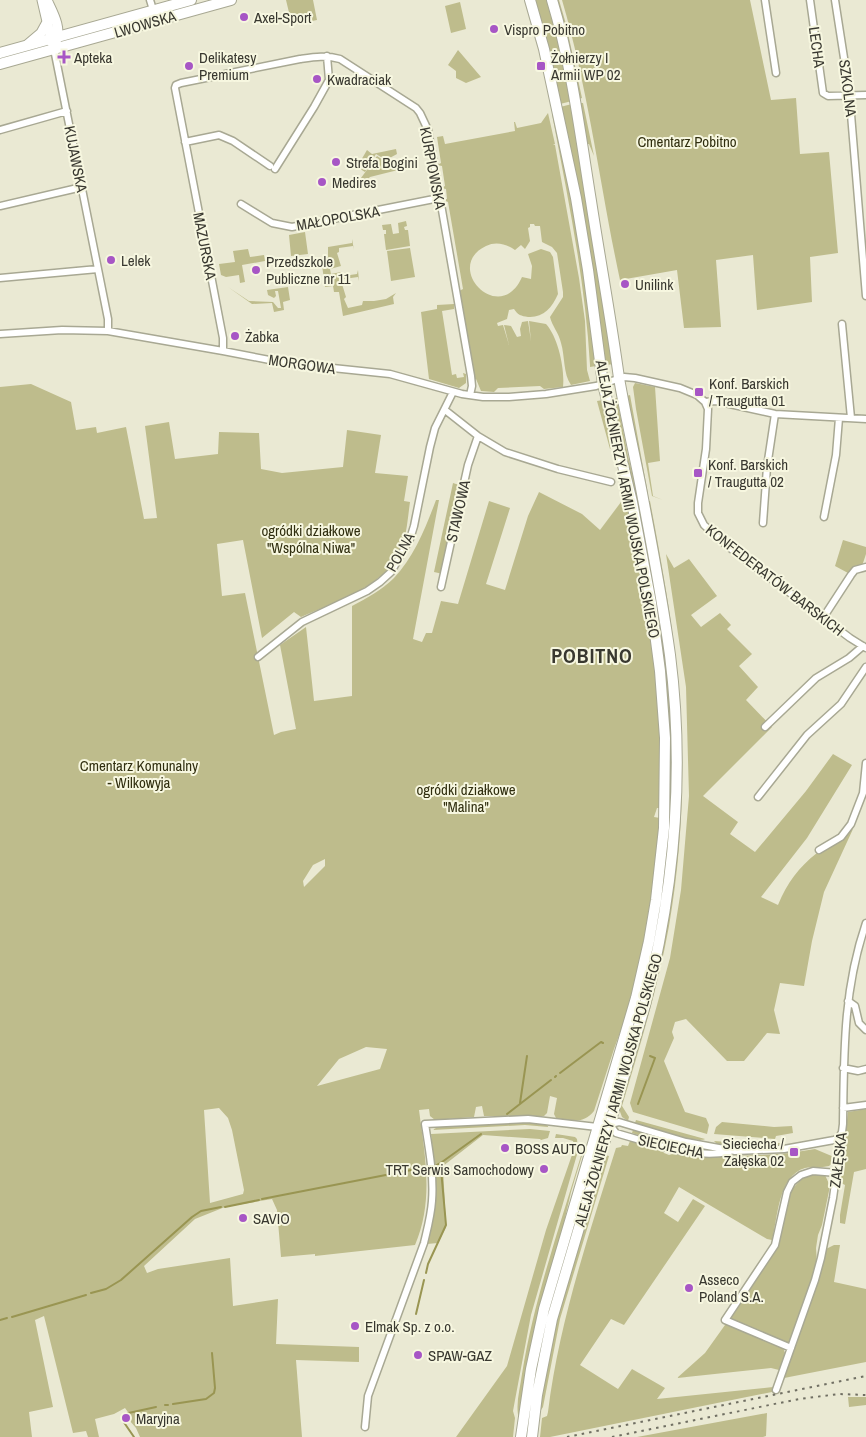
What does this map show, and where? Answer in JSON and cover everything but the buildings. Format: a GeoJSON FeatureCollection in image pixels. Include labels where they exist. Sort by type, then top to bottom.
{"type":"FeatureCollection","features":[{"type":"Feature","properties":{"kind":"main road","name":"LWOWSKA"},"geometry":{"type":"LineString","coordinates":[[0,64],[75,33],[191,0]]}},
{"type":"Feature","properties":{"kind":"main road","name":"LWOWSKA"},"geometry":{"type":"LineString","coordinates":[[0,53],[25,46],[54,42],[160,20],[231,0]]}},
{"type":"Feature","properties":{"kind":"main road","name":"ALEJA ŻOŁNIERZY I ARMII WOJSKA POLSKIEGO"},"geometry":{"type":"LineString","coordinates":[[521,1437],[535,1347],[544,1309],[636,998],[649,942],[660,872],[666,782],[664,710],[654,627],[632,502],[603,384],[588,270],[576,198],[544,49],[530,0]]}},
{"type":"Feature","properties":{"kind":"main road","name":"ALEJA ŻOŁNIERZY I ARMII WOJSKA POLSKIEGO"},"geometry":{"type":"LineString","coordinates":[[532,1437],[534,1415],[552,1319],[645,1005],[660,942],[672,863],[676,783],[675,720],[670,657],[662,606],[619,378],[576,102],[564,40],[552,0]]}},
{"type":"Feature","properties":{"kind":"street"},"geometry":{"type":"LineString","coordinates":[[42,0],[54,42]]}},
{"type":"Feature","properties":{"kind":"street"},"geometry":{"type":"LineString","coordinates":[[47,0],[57,24],[62,29],[75,33]]}},
{"type":"Feature","properties":{"kind":"street"},"geometry":{"type":"LineString","coordinates":[[150,0],[153,11],[160,20]]}},
{"type":"Feature","properties":{"kind":"street"},"geometry":{"type":"LineString","coordinates":[[765,0],[776,73]]}},
{"type":"Feature","properties":{"kind":"street","name":"LECHA"},"geometry":{"type":"LineString","coordinates":[[810,0],[824,94],[828,96],[849,94]]}},
{"type":"Feature","properties":{"kind":"street","name":"SZKOLNA"},"geometry":{"type":"LineString","coordinates":[[836,0],[849,94],[866,296]]}},
{"type":"Feature","properties":{"kind":"street","name":"LWOWSKA"},"geometry":{"type":"LineString","coordinates":[[25,46],[38,36],[47,22]]}},
{"type":"Feature","properties":{"kind":"street"},"geometry":{"type":"LineString","coordinates":[[54,42],[57,24]]}},
{"type":"Feature","properties":{"kind":"street","name":"KUJAWSKA"},"geometry":{"type":"LineString","coordinates":[[54,42],[107,315],[108,331]]}},
{"type":"Feature","properties":{"kind":"street","name":"KURPIOWSKA"},"geometry":{"type":"LineString","coordinates":[[176,85],[315,56],[326,56],[340,60],[410,103],[420,112],[428,130],[471,376],[470,396]]}},
{"type":"Feature","properties":{"kind":"street"},"geometry":{"type":"LineString","coordinates":[[185,142],[219,135],[233,141],[272,167],[314,107],[329,80],[326,56]]}},
{"type":"Feature","properties":{"kind":"street","name":"MAZURSKA"},"geometry":{"type":"LineString","coordinates":[[176,85],[175,93],[223,338],[223,350]]}},
{"type":"Feature","properties":{"kind":"street"},"geometry":{"type":"LineString","coordinates":[[849,94],[866,95]]}},
{"type":"Feature","properties":{"kind":"street"},"geometry":{"type":"LineString","coordinates":[[0,130],[67,112]]}},
{"type":"Feature","properties":{"kind":"street"},"geometry":{"type":"LineString","coordinates":[[0,206],[82,187]]}},
{"type":"Feature","properties":{"kind":"street","name":"MAŁOPOLSKA"},"geometry":{"type":"LineString","coordinates":[[241,204],[272,223],[298,227],[439,198]]}},
{"type":"Feature","properties":{"kind":"street"},"geometry":{"type":"LineString","coordinates":[[0,278],[98,269]]}},
{"type":"Feature","properties":{"kind":"street"},"geometry":{"type":"LineString","coordinates":[[842,324],[850,418]]}},
{"type":"Feature","properties":{"kind":"street","name":"MORGOWA"},"geometry":{"type":"LineString","coordinates":[[0,334],[62,330],[108,331],[223,350],[304,366],[390,374],[470,396],[495,398],[525,396],[568,391],[603,384]]}},
{"type":"Feature","properties":{"kind":"street"},"geometry":{"type":"LineString","coordinates":[[603,384],[619,378],[635,378],[695,393],[705,402],[716,401],[775,414],[866,419]]}},
{"type":"Feature","properties":{"kind":"street","name":"POLNA"},"geometry":{"type":"LineString","coordinates":[[258,657],[302,622],[366,591],[391,572],[410,539],[430,447],[441,414],[445,410],[453,392]]}},
{"type":"Feature","properties":{"kind":"street","name":"KONFEDERATÓW BARSKICH"},"geometry":{"type":"LineString","coordinates":[[705,402],[708,409],[708,419],[705,460],[698,507],[702,522],[722,542],[865,647]]}},
{"type":"Feature","properties":{"kind":"street"},"geometry":{"type":"LineString","coordinates":[[445,410],[478,436],[507,453],[558,469],[611,482]]}},
{"type":"Feature","properties":{"kind":"street"},"geometry":{"type":"LineString","coordinates":[[763,523],[775,414]]}},
{"type":"Feature","properties":{"kind":"street"},"geometry":{"type":"LineString","coordinates":[[824,516],[836,455],[839,418]]}},
{"type":"Feature","properties":{"kind":"street","name":"STAWOWA"},"geometry":{"type":"LineString","coordinates":[[441,587],[468,465],[478,436]]}},
{"type":"Feature","properties":{"kind":"street"},"geometry":{"type":"LineString","coordinates":[[823,618],[851,574],[855,570],[866,567]]}},
{"type":"Feature","properties":{"kind":"street"},"geometry":{"type":"LineString","coordinates":[[765,726],[816,678],[865,647]]}},
{"type":"Feature","properties":{"kind":"street"},"geometry":{"type":"LineString","coordinates":[[758,797],[806,736],[841,704],[866,667]]}},
{"type":"Feature","properties":{"kind":"street"},"geometry":{"type":"LineString","coordinates":[[819,850],[841,837],[851,824],[863,793],[866,763]]}},
{"type":"Feature","properties":{"kind":"street","name":"ZAŁĘSKA"},"geometry":{"type":"LineString","coordinates":[[776,1390],[816,1280],[825,1241],[837,1173],[840,1148],[839,1138],[842,1132],[843,1068],[848,1001],[858,950],[866,923]]}},
{"type":"Feature","properties":{"kind":"street"},"geometry":{"type":"LineString","coordinates":[[858,950],[866,955]]}},
{"type":"Feature","properties":{"kind":"street"},"geometry":{"type":"LineString","coordinates":[[848,1001],[855,1006],[858,1020],[866,1030]]}},
{"type":"Feature","properties":{"kind":"street"},"geometry":{"type":"LineString","coordinates":[[843,1068],[858,1071],[866,1069]]}},
{"type":"Feature","properties":{"kind":"street"},"geometry":{"type":"LineString","coordinates":[[843,1108],[866,1105]]}},
{"type":"Feature","properties":{"kind":"street"},"geometry":{"type":"LineString","coordinates":[[364,1427],[368,1396],[424,1243],[428,1226],[432,1187],[425,1124],[528,1119],[597,1128]]}},
{"type":"Feature","properties":{"kind":"street","name":"SIECIECHA"},"geometry":{"type":"LineString","coordinates":[[597,1128],[619,1122],[686,1142],[735,1151]]}},
{"type":"Feature","properties":{"kind":"street","name":"SIECIECHA"},"geometry":{"type":"LineString","coordinates":[[610,1125],[616,1133],[695,1154],[784,1149],[839,1138]]}},
{"type":"Feature","properties":{"kind":"street"},"geometry":{"type":"LineString","coordinates":[[791,1348],[725,1320],[775,1245],[787,1192],[792,1182],[808,1172],[837,1173]]}},
{"type":"Feature","properties":{"kind":"green space"},"geometry":{"type":"Polygon","coordinates":[[[286,0],[313,0],[317,20],[292,25],[286,0]]]}},
{"type":"Feature","properties":{"kind":"green space"},"geometry":{"type":"Polygon","coordinates":[[[534,0],[548,0],[557,28],[572,101],[560,104],[534,0]]]}},
{"type":"Feature","properties":{"kind":"green space"},"geometry":{"type":"Polygon","coordinates":[[[556,0],[559,0],[566,24],[582,98],[579,99],[556,0]]]}},
{"type":"Feature","properties":{"kind":"green space","name":"Cmentarz Pobitno"},"geometry":{"type":"Polygon","coordinates":[[[562,0],[750,0],[771,100],[796,98],[800,154],[829,152],[838,253],[810,257],[812,302],[757,310],[753,255],[716,260],[721,327],[684,328],[677,270],[620,280],[580,69],[562,0]]]}},
{"type":"Feature","properties":{"kind":"green space"},"geometry":{"type":"Polygon","coordinates":[[[460,2],[466,29],[451,33],[445,6],[460,2]]]}},
{"type":"Feature","properties":{"kind":"green space"},"geometry":{"type":"Polygon","coordinates":[[[458,50],[481,77],[466,83],[456,78],[456,71],[448,65],[458,50]]]}},
{"type":"Feature","properties":{"kind":"green space"},"geometry":{"type":"Polygon","coordinates":[[[580,103],[583,103],[594,156],[589,144],[586,144],[580,103]]]}},
{"type":"Feature","properties":{"kind":"green space"},"geometry":{"type":"Polygon","coordinates":[[[572,104],[614,364],[606,365],[592,266],[560,107],[572,104]]]}},
{"type":"Feature","properties":{"kind":"green space"},"geometry":{"type":"Polygon","coordinates":[[[548,113],[579,278],[585,321],[587,370],[590,381],[571,385],[568,381],[560,339],[550,317],[563,297],[557,253],[552,247],[542,242],[540,226],[530,224],[528,228],[530,241],[525,249],[521,245],[515,250],[497,243],[486,246],[474,255],[470,267],[472,278],[479,288],[489,295],[501,296],[512,291],[522,277],[531,279],[532,266],[528,254],[541,249],[550,252],[553,257],[558,294],[553,304],[543,314],[533,317],[522,316],[514,309],[509,310],[507,319],[497,323],[498,326],[503,325],[509,345],[504,325],[511,326],[517,337],[521,336],[522,322],[528,321],[531,341],[529,321],[546,324],[554,337],[560,354],[563,387],[544,389],[540,386],[498,388],[494,392],[481,391],[476,379],[474,379],[459,291],[463,289],[448,202],[443,200],[447,199],[446,189],[441,188],[445,186],[442,166],[437,165],[441,163],[437,137],[443,136],[445,144],[515,131],[514,122],[517,128],[541,123],[548,113]]]}},
{"type":"Feature","properties":{"kind":"green space"},"geometry":{"type":"Polygon","coordinates":[[[552,114],[554,116],[580,244],[596,366],[590,367],[580,270],[552,114]]]}},
{"type":"Feature","properties":{"kind":"green space"},"geometry":{"type":"Polygon","coordinates":[[[396,149],[397,154],[386,160],[376,154],[365,172],[357,167],[367,150],[372,154],[396,149]]]}},
{"type":"Feature","properties":{"kind":"green space"},"geometry":{"type":"Polygon","coordinates":[[[377,156],[398,170],[370,177],[366,181],[361,178],[377,156]]]}},
{"type":"Feature","properties":{"kind":"green space"},"geometry":{"type":"Polygon","coordinates":[[[406,221],[407,226],[404,227],[405,230],[408,230],[410,246],[386,250],[384,234],[386,234],[386,230],[383,230],[382,225],[391,224],[393,234],[399,233],[398,223],[406,221]]]}},
{"type":"Feature","properties":{"kind":"green space"},"geometry":{"type":"Polygon","coordinates":[[[305,232],[308,254],[291,256],[289,235],[305,232]]]}},
{"type":"Feature","properties":{"kind":"green space"},"geometry":{"type":"Polygon","coordinates":[[[352,239],[354,250],[353,246],[339,248],[337,253],[341,266],[330,269],[331,274],[341,272],[343,276],[357,274],[358,270],[359,281],[358,277],[344,279],[342,284],[346,297],[344,299],[348,308],[362,305],[363,301],[386,299],[396,293],[393,297],[394,304],[343,316],[339,292],[334,292],[333,286],[325,287],[321,258],[328,257],[328,247],[352,243],[352,239]]]}},
{"type":"Feature","properties":{"kind":"green space"},"geometry":{"type":"Polygon","coordinates":[[[410,248],[415,277],[391,281],[387,251],[410,248]]]}},
{"type":"Feature","properties":{"kind":"green space"},"geometry":{"type":"Polygon","coordinates":[[[248,249],[250,257],[264,255],[265,261],[242,265],[245,282],[240,283],[239,275],[226,277],[221,275],[219,264],[235,262],[233,251],[248,249]]]}},
{"type":"Feature","properties":{"kind":"green space"},"geometry":{"type":"Polygon","coordinates":[[[228,287],[249,301],[273,302],[278,308],[281,308],[278,291],[275,291],[276,296],[274,298],[268,295],[267,290],[288,287],[290,300],[283,302],[284,310],[274,312],[272,303],[252,304],[228,287]]]}},
{"type":"Feature","properties":{"kind":"green space"},"geometry":{"type":"Polygon","coordinates":[[[454,304],[454,309],[442,311],[452,375],[456,374],[457,378],[464,377],[463,373],[466,374],[466,383],[459,388],[429,379],[421,312],[437,309],[437,305],[454,304]]]}},
{"type":"Feature","properties":{"kind":"green space"},"geometry":{"type":"Polygon","coordinates":[[[635,383],[655,387],[660,461],[648,463],[653,496],[663,500],[652,496],[636,409],[633,387],[635,383]]]}},
{"type":"Feature","properties":{"kind":"green space"},"geometry":{"type":"Polygon","coordinates":[[[31,384],[71,402],[76,430],[96,427],[97,433],[126,427],[144,519],[157,518],[145,426],[169,422],[175,459],[218,454],[219,432],[259,433],[261,469],[282,473],[343,467],[347,430],[381,435],[375,473],[408,476],[404,501],[410,502],[403,544],[396,559],[374,581],[345,598],[301,617],[294,612],[262,638],[243,540],[217,544],[222,596],[245,593],[274,735],[296,729],[280,645],[306,627],[314,701],[352,696],[352,606],[384,586],[401,570],[419,541],[436,500],[439,500],[413,639],[422,642],[426,633],[432,633],[441,601],[458,604],[489,501],[510,508],[486,584],[505,590],[528,516],[539,492],[582,514],[600,530],[621,502],[623,506],[628,505],[655,655],[660,720],[661,808],[657,808],[654,817],[660,818],[654,880],[639,967],[630,1005],[594,1111],[582,1120],[572,1121],[556,1118],[554,1114],[557,1098],[550,1096],[547,1113],[544,1116],[484,1116],[482,1106],[476,1107],[474,1117],[435,1120],[430,1116],[429,1109],[419,1110],[425,1161],[426,1195],[421,1228],[415,1245],[315,1256],[315,1254],[281,1257],[277,1210],[272,1199],[225,1207],[195,1219],[144,1266],[147,1273],[158,1269],[230,1258],[233,1306],[278,1299],[276,1344],[359,1347],[359,1362],[296,1360],[302,1437],[140,1437],[130,1421],[130,1415],[125,1408],[114,1414],[95,1419],[99,1437],[88,1437],[86,1431],[73,1433],[44,1316],[35,1320],[53,1407],[29,1412],[32,1437],[0,1437],[0,387],[31,384]],[[325,859],[313,865],[303,881],[304,887],[325,866],[325,859]],[[366,1047],[339,1059],[317,1086],[380,1069],[387,1049],[366,1047]],[[219,1108],[204,1110],[210,1203],[243,1194],[244,1190],[228,1118],[219,1108]]]}},
{"type":"Feature","properties":{"kind":"green space"},"geometry":{"type":"Polygon","coordinates":[[[630,395],[648,494],[646,494],[627,396],[630,395]]]}},
{"type":"Feature","properties":{"kind":"green space"},"geometry":{"type":"Polygon","coordinates":[[[617,398],[638,496],[634,497],[611,399],[617,398]]]}},
{"type":"Feature","properties":{"kind":"green space"},"geometry":{"type":"Polygon","coordinates":[[[603,400],[614,445],[610,449],[597,401],[603,400]]]}},
{"type":"Feature","properties":{"kind":"green space"},"geometry":{"type":"Polygon","coordinates":[[[453,483],[462,486],[443,574],[434,572],[453,483]]]}},
{"type":"Feature","properties":{"kind":"green space"},"geometry":{"type":"Polygon","coordinates":[[[647,501],[650,501],[668,601],[676,662],[681,728],[682,794],[678,860],[669,926],[654,994],[622,1106],[629,1117],[628,1121],[622,1117],[619,1109],[646,1016],[680,776],[647,501]]]}},
{"type":"Feature","properties":{"kind":"green space"},"geometry":{"type":"Polygon","coordinates":[[[636,503],[639,503],[664,640],[672,756],[668,851],[662,899],[654,946],[630,1040],[653,940],[669,790],[636,503]]]}},
{"type":"Feature","properties":{"kind":"green space"},"geometry":{"type":"Polygon","coordinates":[[[843,540],[866,547],[862,566],[848,573],[835,566],[843,540]]]}},
{"type":"Feature","properties":{"kind":"green space"},"geometry":{"type":"Polygon","coordinates":[[[666,554],[674,568],[689,559],[717,596],[691,615],[701,627],[720,613],[731,625],[727,629],[752,654],[739,666],[758,687],[746,700],[772,727],[703,796],[738,822],[730,834],[755,852],[806,791],[833,754],[852,765],[807,838],[761,897],[778,905],[794,876],[805,864],[817,853],[853,829],[824,892],[812,941],[804,986],[780,983],[774,1010],[780,1034],[767,1033],[744,1061],[727,1061],[686,1019],[675,1022],[672,1032],[674,1038],[664,1061],[685,1112],[706,1118],[709,1125],[707,1134],[633,1112],[630,1103],[670,958],[681,890],[689,796],[686,687],[666,554]]]}},
{"type":"Feature","properties":{"kind":"green space"},"geometry":{"type":"Polygon","coordinates":[[[866,1109],[866,1169],[854,1172],[845,1224],[840,1223],[845,1185],[839,1182],[848,1112],[866,1109]]]}},
{"type":"Feature","properties":{"kind":"green space"},"geometry":{"type":"Polygon","coordinates":[[[636,1120],[705,1139],[692,1139],[671,1134],[635,1123],[636,1120]]]}},
{"type":"Feature","properties":{"kind":"green space"},"geometry":{"type":"Polygon","coordinates":[[[518,1122],[545,1124],[549,1127],[525,1125],[432,1130],[438,1127],[518,1122]]]}},
{"type":"Feature","properties":{"kind":"green space"},"geometry":{"type":"Polygon","coordinates":[[[722,1122],[774,1127],[792,1126],[793,1133],[776,1136],[775,1139],[714,1134],[716,1127],[722,1122]]]}},
{"type":"Feature","properties":{"kind":"green space"},"geometry":{"type":"Polygon","coordinates":[[[530,1129],[550,1131],[548,1138],[541,1140],[483,1135],[443,1166],[446,1227],[438,1243],[427,1244],[433,1216],[435,1189],[431,1134],[530,1129]]]}},
{"type":"Feature","properties":{"kind":"green space"},"geometry":{"type":"Polygon","coordinates":[[[633,1130],[685,1146],[703,1149],[667,1144],[632,1133],[633,1130]]]}},
{"type":"Feature","properties":{"kind":"green space"},"geometry":{"type":"Polygon","coordinates":[[[556,1134],[575,1137],[577,1139],[578,1151],[531,1315],[513,1411],[515,1418],[513,1437],[456,1437],[507,1366],[546,1230],[573,1152],[573,1141],[555,1138],[556,1134]]]}},
{"type":"Feature","properties":{"kind":"green space"},"geometry":{"type":"Polygon","coordinates":[[[630,1141],[662,1150],[669,1155],[676,1153],[699,1157],[761,1155],[815,1149],[834,1157],[829,1166],[805,1168],[796,1172],[789,1179],[781,1198],[772,1240],[767,1239],[679,1187],[664,1213],[678,1222],[693,1199],[705,1206],[624,1325],[611,1319],[580,1365],[618,1389],[632,1369],[665,1388],[657,1399],[773,1387],[772,1392],[550,1437],[540,1437],[542,1418],[547,1416],[548,1412],[559,1345],[576,1278],[616,1148],[622,1145],[628,1146],[630,1141]]]}},
{"type":"Feature","properties":{"kind":"green space"},"geometry":{"type":"Polygon","coordinates":[[[714,1141],[754,1144],[780,1143],[781,1146],[760,1147],[717,1144],[714,1141]]]}},
{"type":"Feature","properties":{"kind":"green space"},"geometry":{"type":"Polygon","coordinates":[[[583,1149],[571,1192],[519,1419],[518,1397],[527,1346],[549,1261],[583,1149]]]}},
{"type":"Feature","properties":{"kind":"green space"},"geometry":{"type":"Polygon","coordinates":[[[605,1155],[609,1156],[560,1319],[543,1407],[539,1413],[557,1320],[605,1155]]]}},
{"type":"Feature","properties":{"kind":"green space"},"geometry":{"type":"Polygon","coordinates":[[[814,1174],[825,1175],[830,1186],[822,1225],[818,1235],[816,1248],[817,1263],[804,1305],[789,1342],[786,1343],[729,1319],[777,1246],[792,1190],[800,1181],[814,1174]]]}},
{"type":"Feature","properties":{"kind":"green space"},"geometry":{"type":"Polygon","coordinates":[[[834,1245],[840,1245],[834,1282],[866,1289],[866,1362],[784,1378],[817,1284],[826,1249],[834,1245]]]}},
{"type":"Feature","properties":{"kind":"green space"},"geometry":{"type":"Polygon","coordinates":[[[725,1325],[783,1348],[785,1353],[779,1370],[771,1368],[677,1378],[705,1353],[725,1325]]]}},
{"type":"Feature","properties":{"kind":"green space"},"geometry":{"type":"Polygon","coordinates":[[[848,1397],[866,1397],[866,1405],[849,1407],[848,1397]]]}},
{"type":"Feature","properties":{"kind":"green space"},"geometry":{"type":"Polygon","coordinates":[[[767,1413],[766,1436],[763,1437],[637,1437],[767,1413]]]}},
{"type":"Feature","properties":{"kind":"waterway"},"geometry":{"type":"LineString","coordinates":[[560,1073],[601,1042],[603,1043]]}},
{"type":"Feature","properties":{"kind":"waterway"},"geometry":{"type":"LineString","coordinates":[[520,1103],[527,1056]]}},
{"type":"Feature","properties":{"kind":"waterway"},"geometry":{"type":"LineString","coordinates":[[638,1104],[655,1058],[650,1056]]}},
{"type":"Feature","properties":{"kind":"waterway"},"geometry":{"type":"LineString","coordinates":[[507,1114],[551,1080]]}},
{"type":"Feature","properties":{"kind":"waterway"},"geometry":{"type":"LineString","coordinates":[[435,1166],[481,1134]]}},
{"type":"Feature","properties":{"kind":"waterway"},"geometry":{"type":"LineString","coordinates":[[426,1273],[428,1264],[446,1225],[439,1164]]}},
{"type":"Feature","properties":{"kind":"waterway"},"geometry":{"type":"LineString","coordinates":[[262,1199],[427,1167]]}},
{"type":"Feature","properties":{"kind":"waterway"},"geometry":{"type":"LineString","coordinates":[[225,1207],[259,1200]]}},
{"type":"Feature","properties":{"kind":"waterway"},"geometry":{"type":"LineString","coordinates":[[91,1293],[106,1289],[121,1280],[201,1211],[221,1207]]}},
{"type":"Feature","properties":{"kind":"waterway"},"geometry":{"type":"LineString","coordinates":[[416,1314],[424,1280]]}},
{"type":"Feature","properties":{"kind":"waterway"},"geometry":{"type":"LineString","coordinates":[[12,1317],[86,1295]]}},
{"type":"Feature","properties":{"kind":"waterway"},"geometry":{"type":"LineString","coordinates":[[0,1320],[7,1318]]}},
{"type":"Feature","properties":{"kind":"waterway"},"geometry":{"type":"LineString","coordinates":[[173,1404],[206,1399],[214,1393],[212,1353]]}},
{"type":"Feature","properties":{"kind":"waterway"},"geometry":{"type":"LineString","coordinates":[[134,1437],[123,1421],[124,1414],[156,1407]]}},
{"type":"Feature","properties":{"kind":"railway"},"geometry":{"type":"LineString","coordinates":[[567,1437],[866,1376]]}},
{"type":"Feature","properties":{"kind":"railway"},"geometry":{"type":"LineString","coordinates":[[612,1437],[799,1399],[839,1394],[866,1395]]}},
{"type":"Feature","properties":{"kind":"place","name":"Axel-Sport"},"geometry":{"type":"Point","coordinates":[244,17]}},
{"type":"Feature","properties":{"kind":"place","name":"Vispro Pobitno"},"geometry":{"type":"Point","coordinates":[494,29]}},
{"type":"Feature","properties":{"kind":"place","name":"Apteka"},"geometry":{"type":"Point","coordinates":[64,57]}},
{"type":"Feature","properties":{"kind":"place","name":"Delikatesy Premium"},"geometry":{"type":"Point","coordinates":[189,66]}},
{"type":"Feature","properties":{"kind":"place","name":"Żołnierzy I Armii WP 02"},"geometry":{"type":"Point","coordinates":[541,66]}},
{"type":"Feature","properties":{"kind":"place","name":"Kwadraciak"},"geometry":{"type":"Point","coordinates":[317,79]}},
{"type":"Feature","properties":{"kind":"place","name":"Strefa Bogini"},"geometry":{"type":"Point","coordinates":[336,162]}},
{"type":"Feature","properties":{"kind":"place","name":"Medires"},"geometry":{"type":"Point","coordinates":[322,182]}},
{"type":"Feature","properties":{"kind":"place","name":"Lelek"},"geometry":{"type":"Point","coordinates":[111,260]}},
{"type":"Feature","properties":{"kind":"place","name":"Przedszkole Publiczne nr 11"},"geometry":{"type":"Point","coordinates":[256,270]}},
{"type":"Feature","properties":{"kind":"place","name":"Unilink"},"geometry":{"type":"Point","coordinates":[625,284]}},
{"type":"Feature","properties":{"kind":"place","name":"Żabka"},"geometry":{"type":"Point","coordinates":[235,336]}},
{"type":"Feature","properties":{"kind":"place","name":"Konf. Barskich / Traugutta 01"},"geometry":{"type":"Point","coordinates":[699,392]}},
{"type":"Feature","properties":{"kind":"place","name":"Konf. Barskich / Traugutta 02"},"geometry":{"type":"Point","coordinates":[698,473]}},
{"type":"Feature","properties":{"kind":"place","name":"BOSS AUTO"},"geometry":{"type":"Point","coordinates":[505,1148]}},
{"type":"Feature","properties":{"kind":"place","name":"Sieciecha / Załęska 02"},"geometry":{"type":"Point","coordinates":[794,1152]}},
{"type":"Feature","properties":{"kind":"place","name":"TRT Serwis Samochodowy"},"geometry":{"type":"Point","coordinates":[544,1169]}},
{"type":"Feature","properties":{"kind":"place","name":"SAVIO"},"geometry":{"type":"Point","coordinates":[243,1218]}},
{"type":"Feature","properties":{"kind":"place","name":"Asseco Poland S.A."},"geometry":{"type":"Point","coordinates":[689,1288]}},
{"type":"Feature","properties":{"kind":"place","name":"Elmak Sp. z o.o."},"geometry":{"type":"Point","coordinates":[355,1326]}},
{"type":"Feature","properties":{"kind":"place","name":"SPAW-GAZ"},"geometry":{"type":"Point","coordinates":[418,1355]}},
{"type":"Feature","properties":{"kind":"place","name":"Maryjna"},"geometry":{"type":"Point","coordinates":[126,1418]}},
{"type":"Feature","properties":{"kind":"district","name":"POBITNO"},"geometry":{"type":"Point","coordinates":[592,655]}},
{"type":"Feature","properties":{"kind":"park label","name":"ogródki działkowe \"Wspólna Niwa\""},"geometry":{"type":"Point","coordinates":[311,538]}},
{"type":"Feature","properties":{"kind":"park label","name":"Cmentarz Komunalny - Wilkowyja"},"geometry":{"type":"Point","coordinates":[139,774]}},
{"type":"Feature","properties":{"kind":"park label","name":"ogródki działkowe \"Malina\""},"geometry":{"type":"Point","coordinates":[466,798]}}]}
